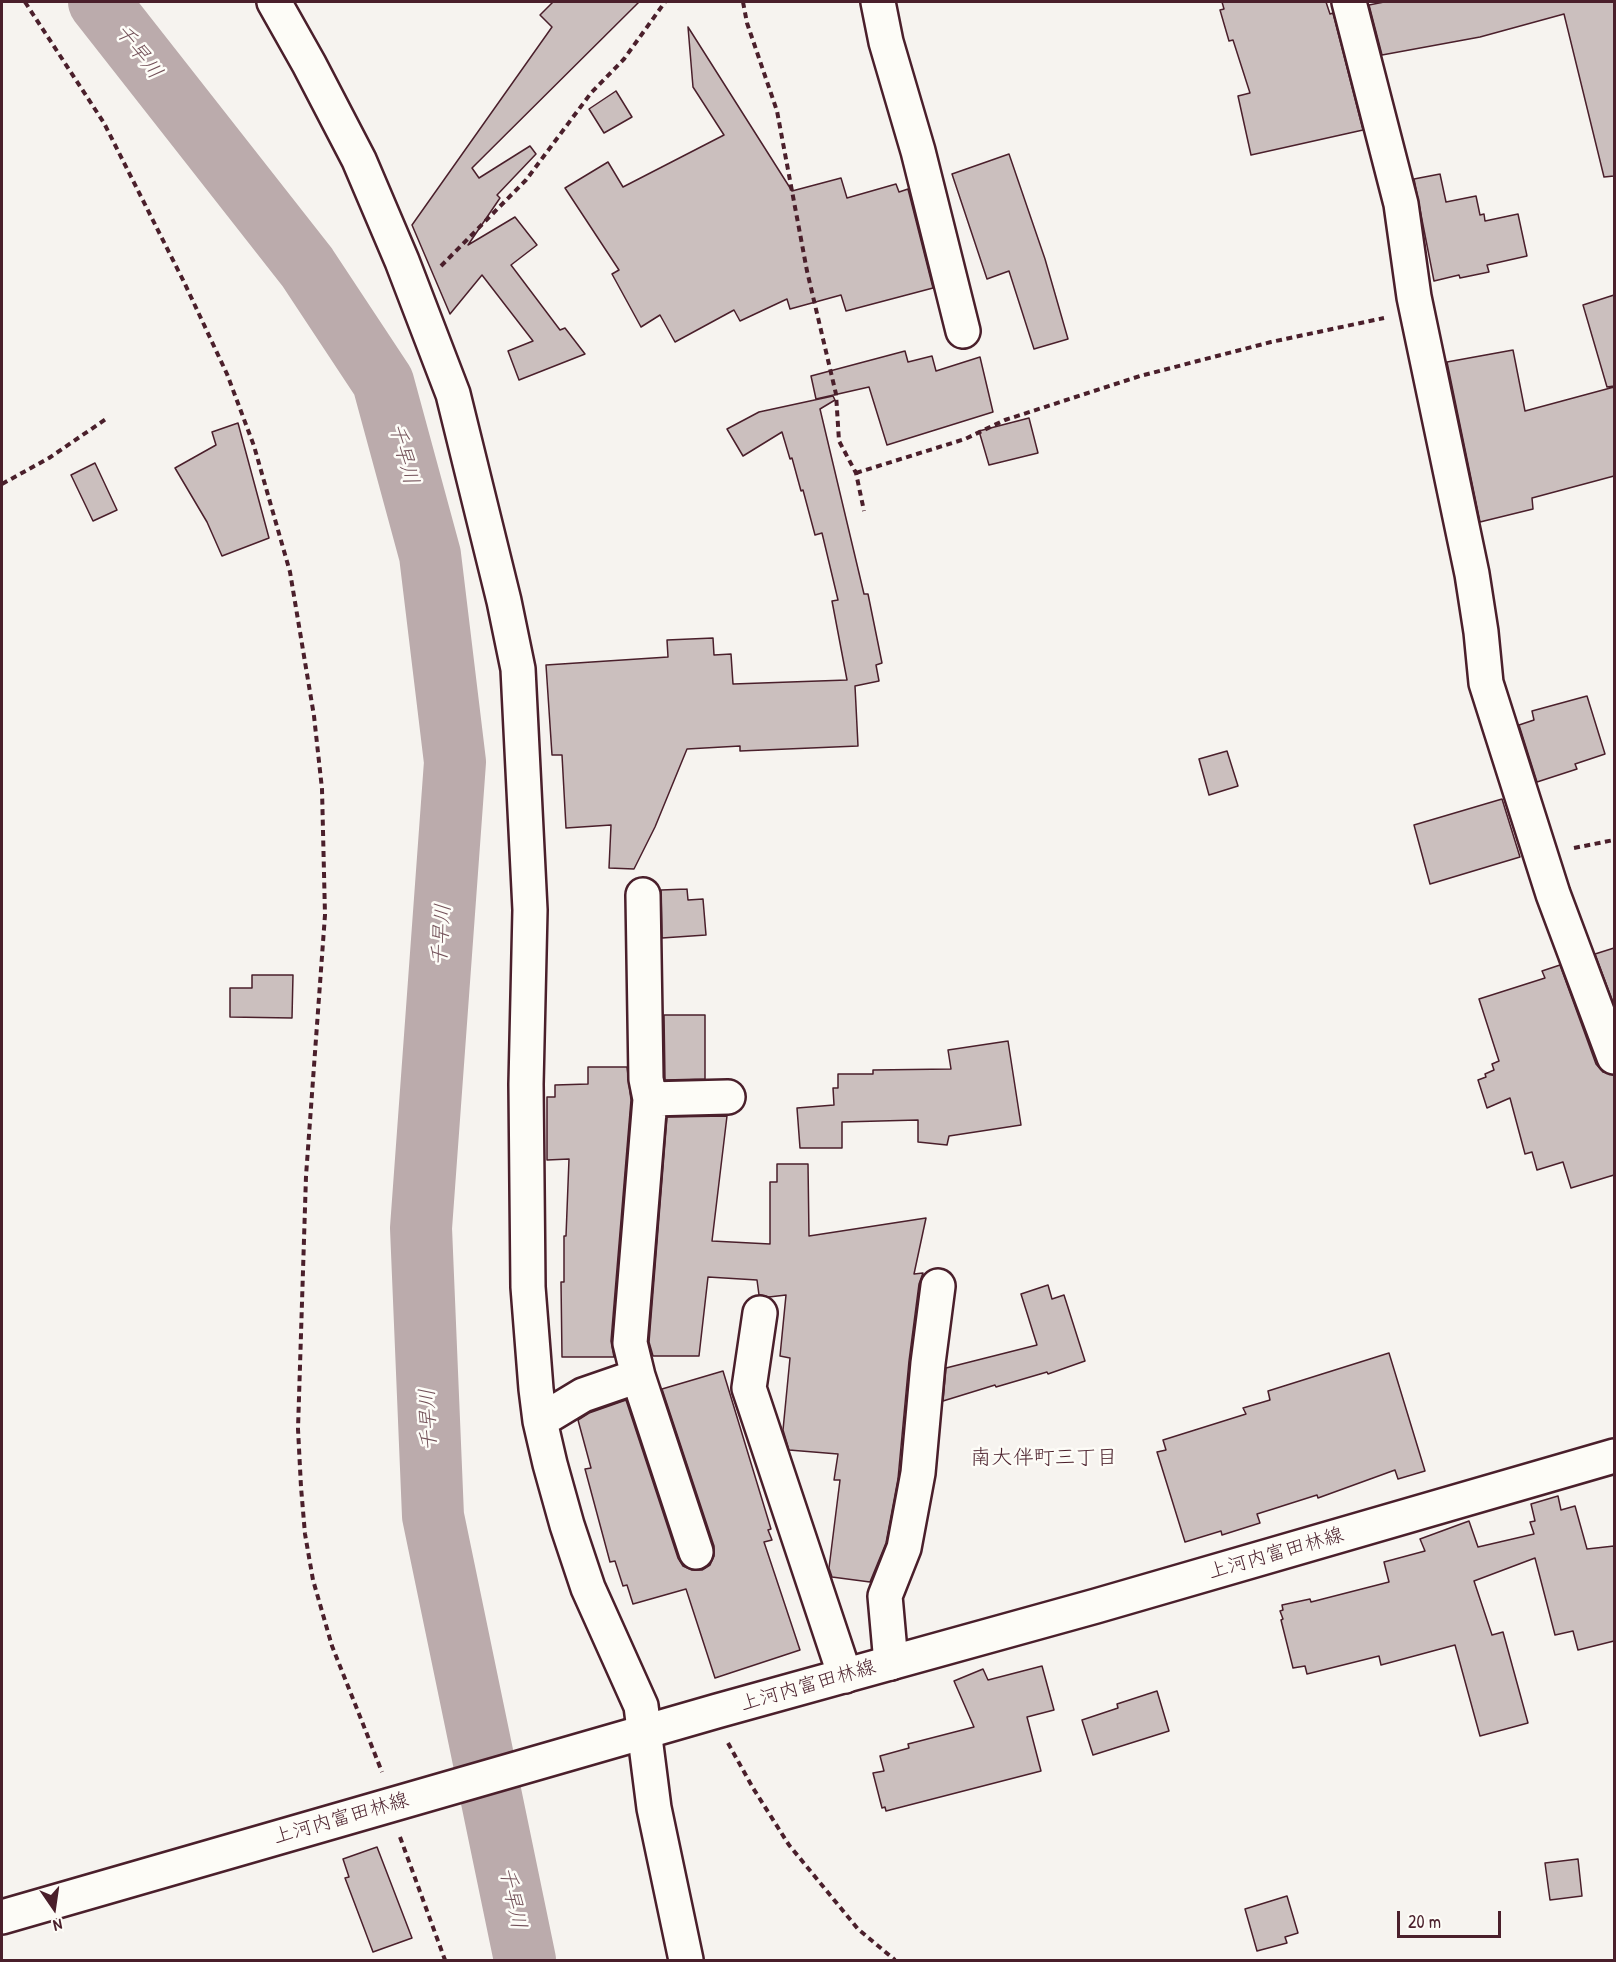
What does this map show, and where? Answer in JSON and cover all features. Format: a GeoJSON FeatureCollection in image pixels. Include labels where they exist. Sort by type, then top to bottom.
{"type":"FeatureCollection","features":[{"type":"Feature","properties":{"kind":"street"},"geometry":{"type":"LineString","coordinates":[[274,2],[359,160],[453,394],[504,601],[518,669],[530,910],[526,1084],[528,1287],[540,1421],[567,1525],[588,1588],[641,1706],[634,1735],[654,1808],[686,1960]]}},
{"type":"Feature","properties":{"kind":"street"},"geometry":{"type":"LineString","coordinates":[[879,2],[886,42],[918,151],[963,331]]}},
{"type":"Feature","properties":{"kind":"street"},"geometry":{"type":"LineString","coordinates":[[1348,2],[1401,204],[1416,311],[1472,574],[1486,683],[1552,894],[1614,1057]]}},
{"type":"Feature","properties":{"kind":"street"},"geometry":{"type":"LineString","coordinates":[[643,895],[646,1079],[650,1099],[630,1343],[638,1376],[696,1552]]}},
{"type":"Feature","properties":{"kind":"street"},"geometry":{"type":"LineString","coordinates":[[650,1099],[728,1097]]}},
{"type":"Feature","properties":{"kind":"street"},"geometry":{"type":"LineString","coordinates":[[891,1663],[885,1596],[904,1548],[918,1473],[938,1286]]}},
{"type":"Feature","properties":{"kind":"street"},"geometry":{"type":"LineString","coordinates":[[760,1313],[749,1388],[844,1676]]}},
{"type":"Feature","properties":{"kind":"street"},"geometry":{"type":"LineString","coordinates":[[540,1421],[583,1395],[638,1376]]}},
{"type":"Feature","properties":{"kind":"street","name":"上河内富田林線"},"geometry":{"type":"LineString","coordinates":[[2,1917],[1614,1456]]}},
{"type":"Feature","properties":{"kind":"path"},"geometry":{"type":"LineString","coordinates":[[25,2],[104,123],[227,374],[254,446],[290,572],[314,716],[322,789],[325,915],[306,1176],[298,1429],[305,1534],[313,1580],[328,1635],[351,1698],[385,1779],[400,1802],[399,1834],[445,1960]]}},
{"type":"Feature","properties":{"kind":"path"},"geometry":{"type":"LineString","coordinates":[[414,294],[526,180],[591,93],[624,59],[665,2]]}},
{"type":"Feature","properties":{"kind":"path"},"geometry":{"type":"LineString","coordinates":[[743,2],[747,23],[777,111],[807,271],[836,394],[839,441],[856,472],[864,511]]}},
{"type":"Feature","properties":{"kind":"path"},"geometry":{"type":"LineString","coordinates":[[856,472],[965,439],[1005,420],[1140,376],[1271,342],[1416,311]]}},
{"type":"Feature","properties":{"kind":"path"},"geometry":{"type":"LineString","coordinates":[[2,484],[49,458],[105,419]]}},
{"type":"Feature","properties":{"kind":"path"},"geometry":{"type":"LineString","coordinates":[[717,1711],[723,1734],[753,1788],[789,1845],[858,1929],[895,1960]]}},
{"type":"Feature","properties":{"kind":"building"},"geometry":{"type":"Polygon","coordinates":[[[553,2],[639,2],[472,168],[479,178],[530,146],[536,154],[497,195],[500,198],[468,245],[515,217],[537,245],[511,265],[560,330],[565,328],[585,354],[519,380],[508,351],[533,341],[482,275],[450,314],[412,225],[552,27],[540,15],[553,2]]]}},
{"type":"Feature","properties":{"kind":"building"},"geometry":{"type":"Polygon","coordinates":[[[1222,2],[1326,2],[1330,14],[1333,13],[1363,130],[1251,155],[1238,96],[1250,93],[1233,40],[1229,41],[1220,10],[1224,9],[1222,2]]]}},
{"type":"Feature","properties":{"kind":"building"},"geometry":{"type":"Polygon","coordinates":[[[1384,2],[1614,2],[1614,176],[1604,177],[1564,14],[1480,37],[1382,55],[1369,5],[1384,2]]]}},
{"type":"Feature","properties":{"kind":"building"},"geometry":{"type":"Polygon","coordinates":[[[688,27],[792,191],[841,178],[847,198],[896,184],[899,192],[908,189],[933,288],[846,311],[841,295],[790,309],[787,299],[740,321],[734,310],[675,342],[660,315],[641,327],[612,274],[619,270],[565,188],[608,162],[623,187],[724,135],[693,87],[688,27]]]}},
{"type":"Feature","properties":{"kind":"building"},"geometry":{"type":"Polygon","coordinates":[[[616,91],[632,117],[604,133],[589,109],[616,91]]]}},
{"type":"Feature","properties":{"kind":"building"},"geometry":{"type":"Polygon","coordinates":[[[1009,154],[1045,259],[1068,339],[1034,349],[1009,271],[987,279],[952,174],[1009,154]]]}},
{"type":"Feature","properties":{"kind":"building"},"geometry":{"type":"Polygon","coordinates":[[[1440,174],[1446,202],[1476,196],[1480,215],[1484,214],[1485,221],[1518,214],[1527,256],[1487,265],[1489,272],[1460,278],[1459,275],[1434,281],[1414,179],[1440,174]]]}},
{"type":"Feature","properties":{"kind":"building"},"geometry":{"type":"Polygon","coordinates":[[[1614,295],[1614,386],[1607,387],[1583,305],[1614,295]]]}},
{"type":"Feature","properties":{"kind":"building"},"geometry":{"type":"Polygon","coordinates":[[[1513,350],[1525,411],[1614,387],[1614,476],[1532,498],[1533,509],[1480,522],[1447,362],[1513,350]]]}},
{"type":"Feature","properties":{"kind":"building"},"geometry":{"type":"Polygon","coordinates":[[[905,351],[908,362],[932,356],[936,371],[980,357],[993,412],[887,445],[869,387],[816,399],[811,376],[905,351]]]}},
{"type":"Feature","properties":{"kind":"building"},"geometry":{"type":"Polygon","coordinates":[[[833,396],[835,400],[820,409],[864,594],[868,594],[882,663],[876,665],[879,681],[855,686],[858,746],[740,751],[740,746],[687,749],[655,827],[634,869],[609,868],[611,825],[566,828],[562,755],[552,755],[546,665],[668,657],[667,640],[713,638],[714,655],[731,654],[733,684],[847,680],[832,601],[838,600],[822,533],[815,535],[803,490],[801,491],[782,432],[743,456],[727,429],[759,412],[833,396]]]}},
{"type":"Feature","properties":{"kind":"building"},"geometry":{"type":"Polygon","coordinates":[[[1029,418],[1038,453],[989,465],[979,431],[1029,418]]]}},
{"type":"Feature","properties":{"kind":"building"},"geometry":{"type":"Polygon","coordinates":[[[238,423],[269,538],[222,556],[207,522],[175,468],[216,445],[212,432],[238,423]]]}},
{"type":"Feature","properties":{"kind":"building"},"geometry":{"type":"Polygon","coordinates":[[[95,463],[117,510],[93,521],[71,475],[95,463]]]}},
{"type":"Feature","properties":{"kind":"building"},"geometry":{"type":"Polygon","coordinates":[[[1587,696],[1605,754],[1575,764],[1577,769],[1537,782],[1519,725],[1534,720],[1532,711],[1587,696]]]}},
{"type":"Feature","properties":{"kind":"building"},"geometry":{"type":"Polygon","coordinates":[[[1227,751],[1238,786],[1209,795],[1199,759],[1227,751]]]}},
{"type":"Feature","properties":{"kind":"building"},"geometry":{"type":"Polygon","coordinates":[[[1502,799],[1520,857],[1430,884],[1414,825],[1502,799]]]}},
{"type":"Feature","properties":{"kind":"building"},"geometry":{"type":"Polygon","coordinates":[[[687,889],[688,900],[703,899],[706,935],[662,938],[661,890],[687,889]]]}},
{"type":"Feature","properties":{"kind":"building"},"geometry":{"type":"Polygon","coordinates":[[[1614,948],[1614,1005],[1595,954],[1614,948]]]}},
{"type":"Feature","properties":{"kind":"building"},"geometry":{"type":"Polygon","coordinates":[[[1560,965],[1596,1064],[1603,1072],[1614,1075],[1614,1175],[1571,1188],[1563,1162],[1537,1170],[1532,1152],[1525,1154],[1510,1098],[1487,1108],[1478,1080],[1494,1070],[1492,1064],[1499,1061],[1479,999],[1545,978],[1542,971],[1560,965]]]}},
{"type":"Feature","properties":{"kind":"building"},"geometry":{"type":"Polygon","coordinates":[[[252,975],[293,975],[292,1018],[230,1017],[230,988],[252,988],[252,975]]]}},
{"type":"Feature","properties":{"kind":"building"},"geometry":{"type":"Polygon","coordinates":[[[664,1015],[705,1015],[705,1079],[665,1080],[664,1015]]]}},
{"type":"Feature","properties":{"kind":"building"},"geometry":{"type":"Polygon","coordinates":[[[1008,1041],[1021,1125],[949,1136],[947,1145],[918,1142],[918,1120],[842,1122],[842,1148],[800,1148],[797,1108],[834,1105],[833,1088],[838,1088],[838,1074],[873,1074],[873,1070],[951,1069],[948,1050],[1008,1041]]]}},
{"type":"Feature","properties":{"kind":"building"},"geometry":{"type":"Polygon","coordinates":[[[588,1067],[627,1067],[631,1100],[611,1341],[614,1357],[562,1357],[561,1282],[564,1282],[564,1236],[566,1236],[569,1159],[547,1160],[547,1097],[555,1097],[555,1085],[588,1084],[588,1067]]]}},
{"type":"Feature","properties":{"kind":"building"},"geometry":{"type":"Polygon","coordinates":[[[727,1116],[712,1241],[770,1244],[770,1182],[777,1182],[777,1164],[808,1164],[809,1236],[926,1218],[914,1274],[923,1273],[919,1284],[909,1361],[898,1479],[886,1543],[870,1582],[832,1577],[829,1568],[840,1480],[834,1480],[838,1454],[789,1450],[783,1430],[790,1358],[780,1356],[786,1295],[769,1297],[759,1295],[757,1280],[708,1277],[699,1356],[653,1356],[649,1342],[667,1117],[727,1116]]]}},
{"type":"Feature","properties":{"kind":"building"},"geometry":{"type":"Polygon","coordinates":[[[1048,1285],[1052,1299],[1064,1295],[1085,1361],[1048,1374],[1047,1372],[996,1387],[995,1385],[943,1401],[946,1368],[1037,1345],[1021,1294],[1048,1285]]]}},
{"type":"Feature","properties":{"kind":"building"},"geometry":{"type":"Polygon","coordinates":[[[1389,1353],[1425,1471],[1398,1479],[1395,1470],[1318,1498],[1317,1495],[1257,1514],[1260,1523],[1222,1535],[1221,1531],[1185,1542],[1157,1452],[1166,1450],[1163,1440],[1246,1414],[1243,1408],[1270,1400],[1268,1391],[1389,1353]]]}},
{"type":"Feature","properties":{"kind":"building"},"geometry":{"type":"Polygon","coordinates":[[[723,1371],[771,1529],[768,1530],[772,1540],[764,1542],[800,1650],[715,1678],[686,1589],[633,1604],[627,1585],[623,1586],[615,1561],[610,1562],[585,1469],[591,1468],[578,1420],[589,1413],[626,1400],[678,1558],[683,1566],[692,1570],[702,1570],[710,1565],[714,1556],[714,1546],[662,1389],[723,1371]]]}},
{"type":"Feature","properties":{"kind":"building"},"geometry":{"type":"Polygon","coordinates":[[[1558,1496],[1561,1510],[1575,1506],[1587,1549],[1614,1546],[1614,1641],[1578,1650],[1573,1631],[1555,1635],[1535,1558],[1474,1581],[1492,1635],[1503,1632],[1528,1723],[1480,1736],[1455,1645],[1381,1665],[1379,1656],[1307,1674],[1305,1666],[1293,1668],[1281,1620],[1283,1619],[1280,1611],[1283,1610],[1282,1605],[1310,1599],[1311,1602],[1389,1582],[1384,1562],[1425,1551],[1420,1539],[1469,1521],[1478,1547],[1534,1534],[1530,1522],[1535,1521],[1531,1504],[1558,1496]]]}},
{"type":"Feature","properties":{"kind":"building"},"geometry":{"type":"Polygon","coordinates":[[[1042,1666],[1054,1710],[1027,1717],[1041,1771],[886,1811],[885,1807],[882,1808],[873,1773],[884,1771],[880,1756],[909,1748],[908,1744],[974,1727],[954,1681],[983,1669],[988,1680],[1042,1666]]]}},
{"type":"Feature","properties":{"kind":"building"},"geometry":{"type":"Polygon","coordinates":[[[1157,1691],[1169,1731],[1093,1755],[1082,1720],[1118,1708],[1117,1704],[1157,1691]]]}},
{"type":"Feature","properties":{"kind":"building"},"geometry":{"type":"Polygon","coordinates":[[[377,1847],[412,1938],[373,1952],[345,1878],[349,1877],[343,1859],[377,1847]]]}},
{"type":"Feature","properties":{"kind":"building"},"geometry":{"type":"Polygon","coordinates":[[[1578,1859],[1582,1896],[1550,1900],[1545,1863],[1578,1859]]]}},
{"type":"Feature","properties":{"kind":"building"},"geometry":{"type":"Polygon","coordinates":[[[1287,1896],[1298,1933],[1285,1937],[1287,1943],[1257,1951],[1245,1909],[1287,1896]]]}},
{"type":"Feature","properties":{"kind":"waterway","name":"千早川"},"geometry":{"type":"LineString","coordinates":[[99,2],[307,267],[383,382],[430,555],[455,762],[421,1228],[433,1516],[525,1960]]}},
{"type":"Feature","properties":{"kind":"district","name":"南大伴町三丁目"},"geometry":{"type":"Point","coordinates":[1044,1458]}}]}
